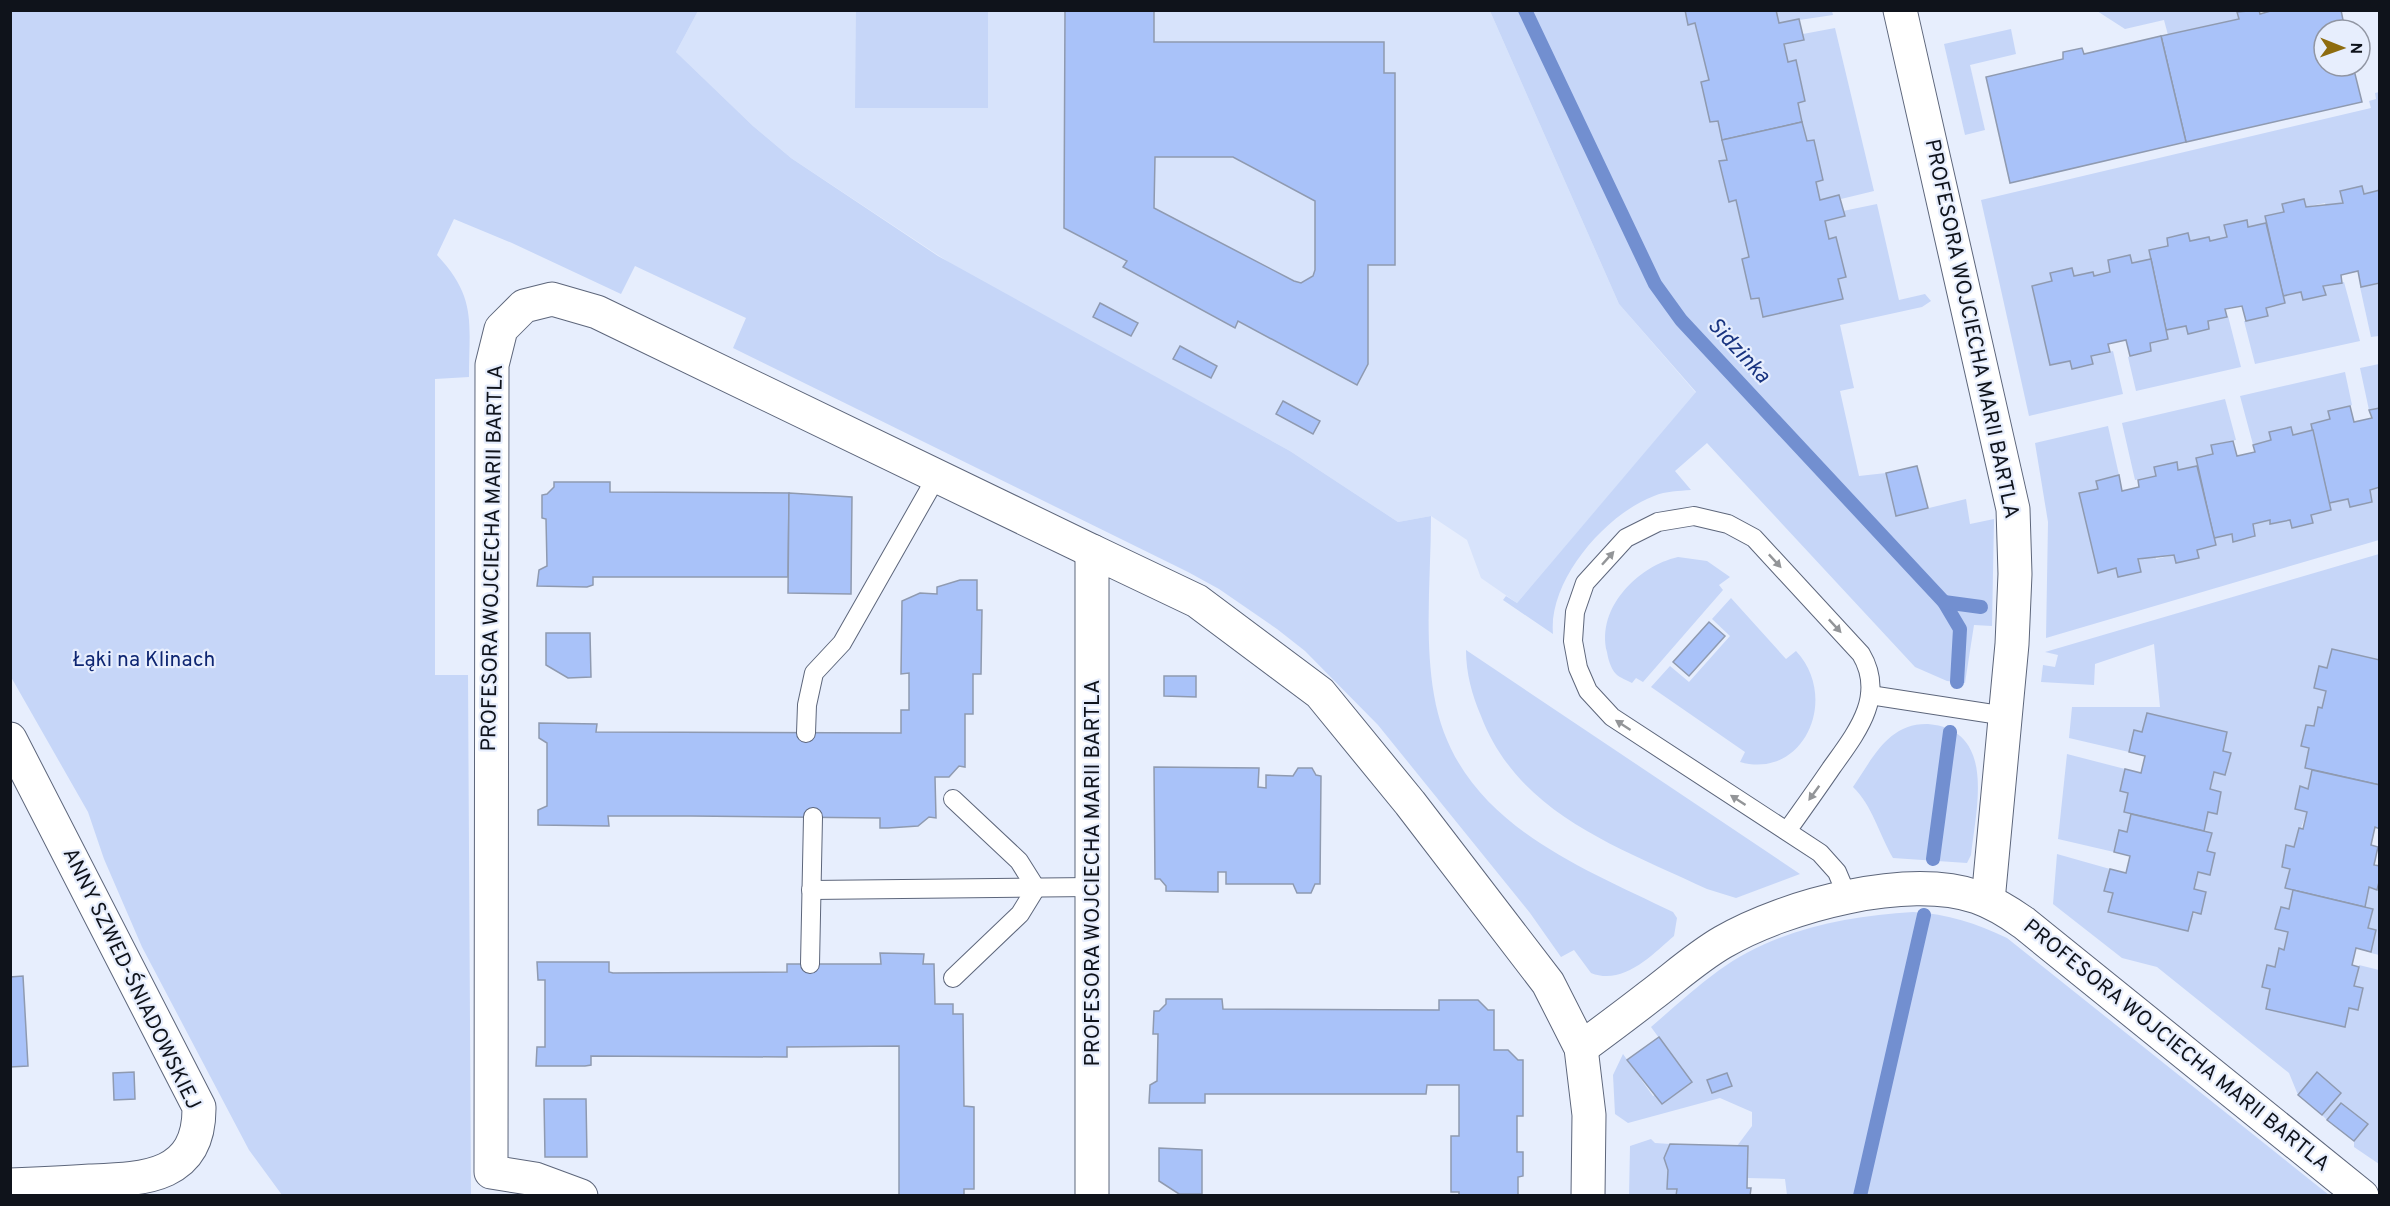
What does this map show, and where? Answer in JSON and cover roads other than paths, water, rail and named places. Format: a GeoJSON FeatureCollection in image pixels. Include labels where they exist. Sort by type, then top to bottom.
{"type":"FeatureCollection","features":[{"type":"Feature","properties":{"kind":"street","name":"PROFESORA WOJCIECHA MARII BARTLA"},"geometry":{"type":"LineString","coordinates":[[1900,10],[2013,509],[2015,588],[2006,716],[1988,901]]}},
{"type":"Feature","properties":{"kind":"street","name":"PROFESORA WOJCIECHA MARII BARTLA"},"geometry":{"type":"LineString","coordinates":[[581,1196],[535,1179],[491,1172],[492,365],[501,329],[524,306],[552,298],[597,312],[1197,601],[1320,693],[1410,803],[1548,983],[1581,1048],[1589,1114],[1588,1196]]}},
{"type":"Feature","properties":{"kind":"street","name":"PROFESORA WOJCIECHA MARII BARTLA"},"geometry":{"type":"LineString","coordinates":[[1092,551],[1092,1196]]}},
{"type":"Feature","properties":{"kind":"street","name":"ANNY SZWED-ŚNIADOWSKIEJ"},"geometry":{"type":"LineString","coordinates":[[10,739],[199,1107],[199,1129],[186,1154],[166,1170],[144,1179],[10,1185]]}},
{"type":"Feature","properties":{"kind":"street","name":"PROFESORA WOJCIECHA MARII BARTLA"},"geometry":{"type":"LineString","coordinates":[[1581,1048],[1721,943],[1780,915],[1825,901],[1890,892],[1935,890],[1957,892],[1988,901],[2024,924],[2362,1196]]}},
{"type":"Feature","properties":{"kind":"lane"},"geometry":{"type":"LineString","coordinates":[[806,733],[807,705],[814,673],[842,643],[937,476]]}},
{"type":"Feature","properties":{"kind":"lane"},"geometry":{"type":"LineString","coordinates":[[1786,831],[1860,727],[1870,695],[1869,667],[1861,654],[1754,538],[1728,524],[1694,516],[1658,522],[1626,538],[1585,584],[1575,612],[1573,641],[1578,668],[1588,691],[1611,717],[1786,831],[1832,864],[1848,898]]}},
{"type":"Feature","properties":{"kind":"lane"},"geometry":{"type":"LineString","coordinates":[[1870,695],[2006,716]]}},
{"type":"Feature","properties":{"kind":"lane"},"geometry":{"type":"LineString","coordinates":[[953,799],[1019,861],[1036,888]]}},
{"type":"Feature","properties":{"kind":"lane"},"geometry":{"type":"LineString","coordinates":[[810,964],[813,817]]}},
{"type":"Feature","properties":{"kind":"lane"},"geometry":{"type":"LineString","coordinates":[[812,890],[1092,887]]}},
{"type":"Feature","properties":{"kind":"lane"},"geometry":{"type":"LineString","coordinates":[[953,978],[1020,914],[1036,888]]}},
{"type":"Feature","properties":{"kind":"waterway","name":"Sidzinka"},"geometry":{"type":"LineString","coordinates":[[1525,10],[1655,284],[1681,320],[1944,602],[1960,629],[1957,682]]}},
{"type":"Feature","properties":{"kind":"waterway"},"geometry":{"type":"LineString","coordinates":[[1944,602],[1981,607]]}},
{"type":"Feature","properties":{"kind":"waterway"},"geometry":{"type":"LineString","coordinates":[[1933,859],[1950,732]]}},
{"type":"Feature","properties":{"kind":"waterway"},"geometry":{"type":"LineString","coordinates":[[1860,1196],[1924,915]]}},
{"type":"Feature","properties":{"kind":"park label","name":"Łąki na Klinach"},"geometry":{"type":"Point","coordinates":[144,660]}}]}
